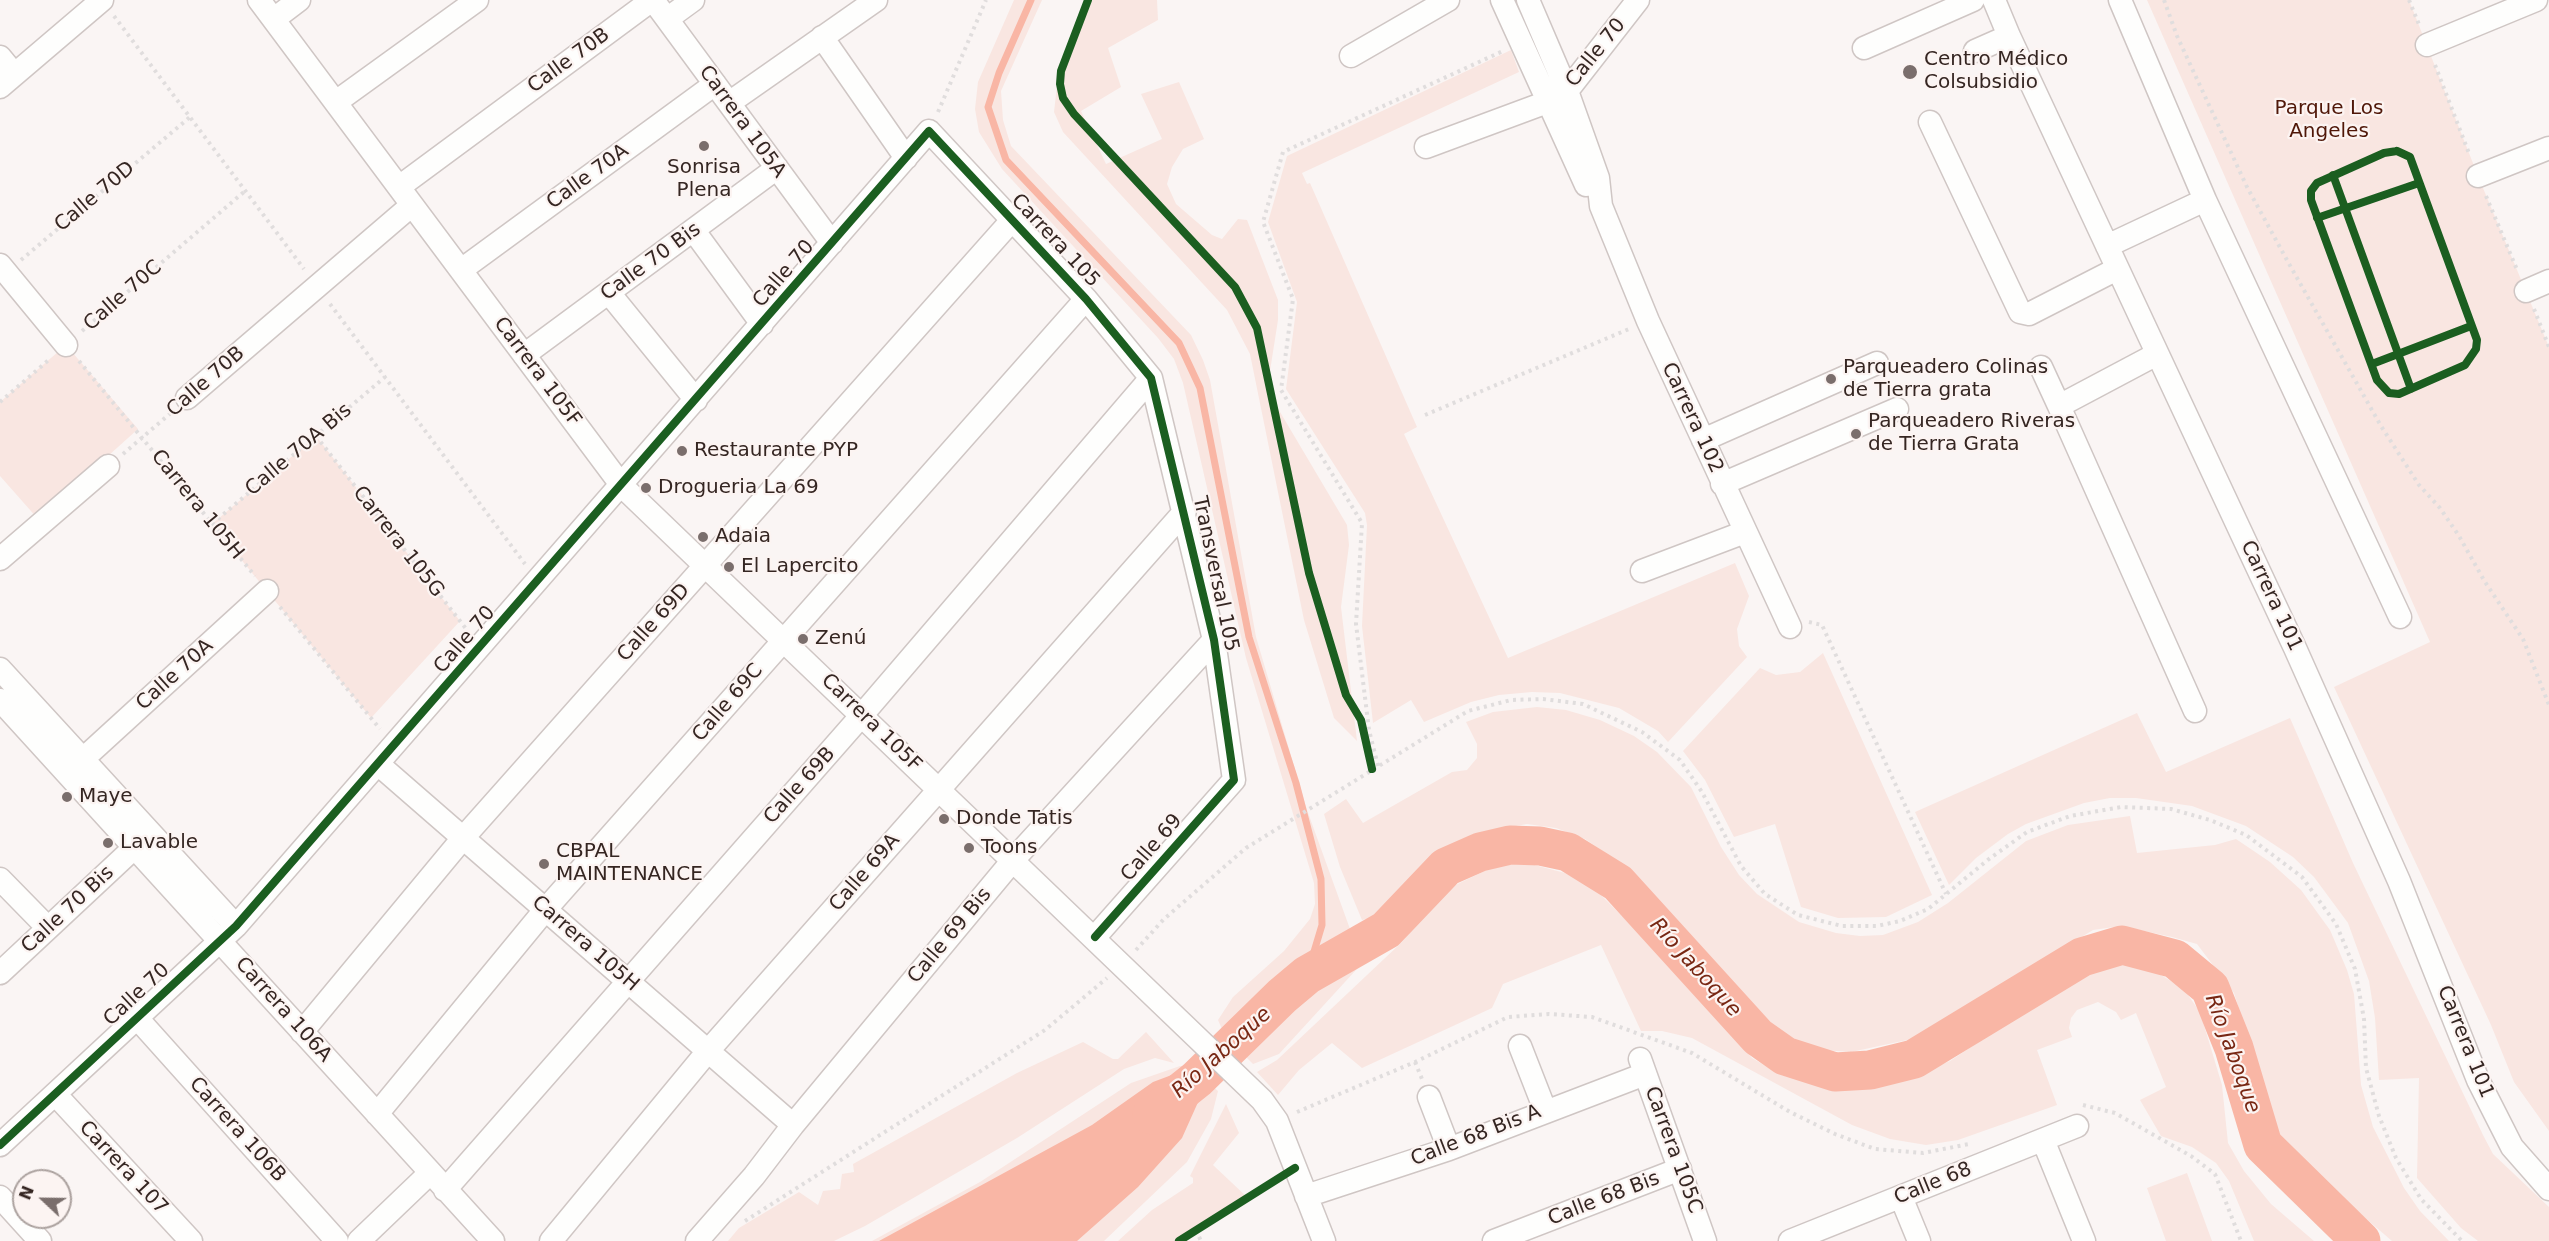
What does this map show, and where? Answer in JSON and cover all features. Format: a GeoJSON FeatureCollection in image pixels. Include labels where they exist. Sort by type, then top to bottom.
{"type":"FeatureCollection","features":[{"type":"Feature","properties":{"kind":"street"},"geometry":{"type":"LineString","coordinates":[[0,57],[7,80],[102,0]]}},
{"type":"Feature","properties":{"kind":"street","name":"Carrera 105F"},"geometry":{"type":"LineString","coordinates":[[260,0],[622,486],[1124,964],[1262,1100],[1277,1121],[1324,1241]]}},
{"type":"Feature","properties":{"kind":"street"},"geometry":{"type":"LineString","coordinates":[[274,19],[299,0]]}},
{"type":"Feature","properties":{"kind":"street"},"geometry":{"type":"LineString","coordinates":[[336,102],[477,0]]}},
{"type":"Feature","properties":{"kind":"street","name":"Carrera 105A"},"geometry":{"type":"LineString","coordinates":[[653,0],[832,243]]}},
{"type":"Feature","properties":{"kind":"street","name":"Calle 70B"},"geometry":{"type":"LineString","coordinates":[[187,398],[406,196],[653,0]]}},
{"type":"Feature","properties":{"kind":"street"},"geometry":{"type":"LineString","coordinates":[[667,19],[693,0]]}},
{"type":"Feature","properties":{"kind":"street"},"geometry":{"type":"LineString","coordinates":[[729,103],[876,0]]}},
{"type":"Feature","properties":{"kind":"street"},"geometry":{"type":"LineString","coordinates":[[1350,56],[1448,0]]}},
{"type":"Feature","properties":{"kind":"street","name":"Carrera 102"},"geometry":{"type":"LineString","coordinates":[[1502,0],[1522,42],[1558,96],[1598,178],[1601,206],[1648,321],[1788,624]]}},
{"type":"Feature","properties":{"kind":"street","name":"Carrera 102"},"geometry":{"type":"LineString","coordinates":[[1528,0],[1558,96]]}},
{"type":"Feature","properties":{"kind":"street","name":"Calle 70"},"geometry":{"type":"LineString","coordinates":[[1558,96],[1638,0]]}},
{"type":"Feature","properties":{"kind":"street"},"geometry":{"type":"LineString","coordinates":[[1864,48],[1973,0]]}},
{"type":"Feature","properties":{"kind":"street","name":"Carrera 101"},"geometry":{"type":"LineString","coordinates":[[1994,0],[2399,880],[2478,1080],[2512,1147],[2549,1189]]}},
{"type":"Feature","properties":{"kind":"street"},"geometry":{"type":"LineString","coordinates":[[2120,0],[2205,200],[2400,617]]}},
{"type":"Feature","properties":{"kind":"street"},"geometry":{"type":"LineString","coordinates":[[2427,45],[2536,0]]}},
{"type":"Feature","properties":{"kind":"street"},"geometry":{"type":"LineString","coordinates":[[1975,51],[2009,36]]}},
{"type":"Feature","properties":{"kind":"street"},"geometry":{"type":"LineString","coordinates":[[822,37],[906,158]]}},
{"type":"Feature","properties":{"kind":"street","name":"Calle 70A"},"geometry":{"type":"LineString","coordinates":[[461,270],[715,84]]}},
{"type":"Feature","properties":{"kind":"street"},"geometry":{"type":"LineString","coordinates":[[1426,147],[1558,96]]}},
{"type":"Feature","properties":{"kind":"street"},"geometry":{"type":"LineString","coordinates":[[1930,122],[2020,312],[2029,314],[2117,269]]}},
{"type":"Feature","properties":{"kind":"street","name":"Calle 70"},"geometry":{"type":"LineString","coordinates":[[0,1145],[228,933],[622,486],[929,132]]}},
{"type":"Feature","properties":{"kind":"street","name":"Carrera 105"},"geometry":{"type":"LineString","coordinates":[[929,132],[1086,299],[1151,378]]}},
{"type":"Feature","properties":{"kind":"street"},"geometry":{"type":"LineString","coordinates":[[2478,176],[2549,148]]}},
{"type":"Feature","properties":{"kind":"street","name":"Calle 70 Bis"},"geometry":{"type":"LineString","coordinates":[[524,355],[777,168]]}},
{"type":"Feature","properties":{"kind":"street"},"geometry":{"type":"LineString","coordinates":[[2107,246],[2205,200]]}},
{"type":"Feature","properties":{"kind":"street","name":"Calle 69D"},"geometry":{"type":"LineString","coordinates":[[302,1032],[463,838],[1013,219]]}},
{"type":"Feature","properties":{"kind":"street"},"geometry":{"type":"LineString","coordinates":[[693,231],[762,324]]}},
{"type":"Feature","properties":{"kind":"street"},"geometry":{"type":"LineString","coordinates":[[3,268],[66,345]]}},
{"type":"Feature","properties":{"kind":"street"},"geometry":{"type":"LineString","coordinates":[[2526,291],[2549,281]]}},
{"type":"Feature","properties":{"kind":"street"},"geometry":{"type":"LineString","coordinates":[[609,293],[696,400]]}},
{"type":"Feature","properties":{"kind":"street","name":"Calle 69C"},"geometry":{"type":"LineString","coordinates":[[377,1114],[545,910],[1086,299]]}},
{"type":"Feature","properties":{"kind":"street"},"geometry":{"type":"LineString","coordinates":[[2059,406],[2157,354]]}},
{"type":"Feature","properties":{"kind":"street"},"geometry":{"type":"LineString","coordinates":[[1703,440],[1877,363]]}},
{"type":"Feature","properties":{"kind":"street"},"geometry":{"type":"LineString","coordinates":[[2041,367],[2195,711]]}},
{"type":"Feature","properties":{"kind":"street","name":"Transversal 105"},"geometry":{"type":"LineString","coordinates":[[1151,378],[1185,511],[1214,640],[1234,780]]}},
{"type":"Feature","properties":{"kind":"street","name":"Calle 69B"},"geometry":{"type":"LineString","coordinates":[[359,1241],[437,1181],[627,980],[862,715],[1151,378]]}},
{"type":"Feature","properties":{"kind":"street"},"geometry":{"type":"LineString","coordinates":[[1722,484],[1897,409]]}},
{"type":"Feature","properties":{"kind":"street"},"geometry":{"type":"LineString","coordinates":[[0,559],[108,466]]}},
{"type":"Feature","properties":{"kind":"street","name":"Calle 69A"},"geometry":{"type":"LineString","coordinates":[[550,1241],[708,1051],[1185,511]]}},
{"type":"Feature","properties":{"kind":"street"},"geometry":{"type":"LineString","coordinates":[[1642,571],[1745,532]]}},
{"type":"Feature","properties":{"kind":"street","name":"Calle 70A"},"geometry":{"type":"LineString","coordinates":[[83,759],[267,591]]}},
{"type":"Feature","properties":{"kind":"street","name":"Calle 69 Bis"},"geometry":{"type":"LineString","coordinates":[[697,1241],[754,1176],[793,1125],[1014,859],[1214,640]]}},
{"type":"Feature","properties":{"kind":"street","name":"Carrera 106A"},"geometry":{"type":"LineString","coordinates":[[0,669],[83,759],[228,933],[302,1032],[493,1241]]}},
{"type":"Feature","properties":{"kind":"street","name":"Carrera 106A"},"geometry":{"type":"LineString","coordinates":[[0,700],[135,847],[228,933]]}},
{"type":"Feature","properties":{"kind":"street","name":"Carrera 105H"},"geometry":{"type":"LineString","coordinates":[[378,764],[793,1125]]}},
{"type":"Feature","properties":{"kind":"street","name":"Calle 69"},"geometry":{"type":"LineString","coordinates":[[1095,938],[1234,780]]}},
{"type":"Feature","properties":{"kind":"street","name":"Calle 70 Bis"},"geometry":{"type":"LineString","coordinates":[[0,973],[135,847]]}},
{"type":"Feature","properties":{"kind":"street"},"geometry":{"type":"LineString","coordinates":[[0,879],[48,928]]}},
{"type":"Feature","properties":{"kind":"street","name":"Carrera 106B"},"geometry":{"type":"LineString","coordinates":[[136,1018],[337,1241]]}},
{"type":"Feature","properties":{"kind":"street"},"geometry":{"type":"LineString","coordinates":[[1520,1046],[1545,1110]]}},
{"type":"Feature","properties":{"kind":"street","name":"Calle 68 Bis A"},"geometry":{"type":"LineString","coordinates":[[1306,1196],[1449,1149],[1545,1110],[1643,1066]]}},
{"type":"Feature","properties":{"kind":"street","name":"Carrera 105C"},"geometry":{"type":"LineString","coordinates":[[1643,1066],[1705,1241]]}},
{"type":"Feature","properties":{"kind":"street","name":"Carrera 107"},"geometry":{"type":"LineString","coordinates":[[55,1094],[191,1241]]}},
{"type":"Feature","properties":{"kind":"street"},"geometry":{"type":"LineString","coordinates":[[1429,1097],[1449,1149]]}},
{"type":"Feature","properties":{"kind":"street","name":"Calle 68"},"geometry":{"type":"LineString","coordinates":[[1804,1238],[2043,1140],[2077,1116]]}},
{"type":"Feature","properties":{"kind":"street"},"geometry":{"type":"LineString","coordinates":[[2043,1140],[2084,1241]]}},
{"type":"Feature","properties":{"kind":"street","name":"Calle 68 Bis"},"geometry":{"type":"LineString","coordinates":[[1494,1241],[1680,1169]]}},
{"type":"Feature","properties":{"kind":"street"},"geometry":{"type":"LineString","coordinates":[[0,1197],[40,1241]]}},
{"type":"Feature","properties":{"kind":"street"},"geometry":{"type":"LineString","coordinates":[[1901,1197],[1919,1241]]}},
{"type":"Feature","properties":{"kind":"path"},"geometry":{"type":"LineString","coordinates":[[929,132],[986,0]]}},
{"type":"Feature","properties":{"kind":"path"},"geometry":{"type":"LineString","coordinates":[[2164,0],[2177,36],[2247,187],[2381,426],[2419,485],[2440,508],[2459,536],[2485,582],[2523,639],[2549,705]]}},
{"type":"Feature","properties":{"kind":"path"},"geometry":{"type":"LineString","coordinates":[[1375,768],[1356,624],[1362,523],[1281,390],[1293,299],[1263,222],[1283,152],[1522,42]]}},
{"type":"Feature","properties":{"kind":"path"},"geometry":{"type":"LineString","coordinates":[[1425,415],[1648,321]]}},
{"type":"Feature","properties":{"kind":"path"},"geometry":{"type":"LineString","coordinates":[[1272,388],[1274,400]]}},
{"type":"Feature","properties":{"kind":"path"},"geometry":{"type":"LineString","coordinates":[[1788,624],[1822,625],[1946,894]]}},
{"type":"Feature","properties":{"kind":"path"},"geometry":{"type":"LineString","coordinates":[[739,1225],[1045,1030],[1124,964],[1164,919],[1246,848],[1468,711],[1511,700],[1543,699],[1583,704],[1642,732],[1680,760],[1702,792],[1741,866],[1766,894],[1797,915],[1842,926],[1876,926],[1900,921],[1928,909],[2027,832],[2070,816],[2121,807],[2171,809],[2210,819],[2246,835],[2302,877],[2336,924],[2355,969],[2364,1019],[2366,1068],[2379,1116],[2396,1158],[2421,1198],[2462,1241]]}},
{"type":"Feature","properties":{"kind":"path"},"geometry":{"type":"LineString","coordinates":[[1356,712],[1361,720],[1375,768]]}},
{"type":"Feature","properties":{"kind":"path"},"geometry":{"type":"LineString","coordinates":[[1277,1121],[1415,1062],[1508,1017],[1549,1014],[1592,1017],[1692,1053],[1790,1113],[1875,1149],[1923,1153],[1975,1142]]}},
{"type":"Feature","properties":{"kind":"path"},"geometry":{"type":"LineString","coordinates":[[2077,1116],[2087,1104],[2115,1113],[2192,1156],[2215,1174],[2241,1241]]}},
{"type":"Feature","properties":{"kind":"path"},"geometry":{"type":"LineString","coordinates":[[1188,1236],[1206,1224]]}},
{"type":"Feature","properties":{"kind":"path"},"geometry":{"type":"LineString","coordinates":[[1196,1230],[1201,1241]]}},
{"type":"Feature","properties":{"kind":"green space"},"geometry":{"type":"Polygon","coordinates":[[[1014,0],[1042,0],[1001,91],[1003,120],[1011,146],[1191,335],[1203,360],[1210,380],[1256,637],[1307,810],[1350,929],[1363,932],[1376,924],[1431,871],[1450,857],[1507,840],[1551,845],[1589,863],[1618,883],[1753,1032],[1767,1043],[1797,1058],[1844,1065],[1917,1043],[2097,935],[2131,933],[2182,944],[2210,969],[2262,1125],[2271,1144],[2290,1166],[2372,1241],[2346,1241],[2252,1153],[2242,1128],[2199,986],[2178,962],[2122,948],[2084,956],[1921,1059],[1860,1080],[1827,1080],[1782,1067],[1754,1049],[1696,991],[1752,1058],[1781,1075],[1829,1086],[1854,1086],[1882,1083],[1916,1075],[1950,1061],[2068,983],[2098,969],[2125,964],[2154,971],[2183,988],[2200,1012],[2222,1085],[2228,1143],[2244,1171],[2271,1204],[2314,1241],[2254,1241],[2229,1181],[2216,1163],[2192,1147],[2161,1136],[2140,1100],[2166,1087],[2136,1013],[2121,1020],[2116,1012],[2098,1002],[2077,1010],[2071,1018],[2069,1028],[2072,1037],[2037,1050],[2057,1105],[1958,1140],[1926,1145],[1890,1139],[1852,1125],[1692,1038],[1662,1031],[1641,1031],[1601,945],[1503,984],[1492,1008],[1362,1068],[1332,1043],[1299,1070],[1278,1095],[1257,1072],[1277,1060],[1402,942],[1445,890],[1495,866],[1527,863],[1565,873],[1594,888],[1693,987],[1599,887],[1561,865],[1524,856],[1504,857],[1467,866],[1432,887],[1279,1054],[1253,1064],[1225,1036],[1218,1020],[1233,997],[1284,951],[1310,919],[1315,904],[1314,883],[1246,658],[1183,383],[1174,359],[1158,338],[1002,169],[979,132],[975,109],[978,82],[1014,0]]]}},
{"type":"Feature","properties":{"kind":"green space"},"geometry":{"type":"Polygon","coordinates":[[[1091,0],[1157,0],[1158,20],[1108,48],[1121,87],[1081,111],[1106,164],[1162,139],[1141,94],[1179,82],[1204,139],[1183,149],[1172,167],[1167,184],[1176,204],[1212,235],[1222,239],[1238,219],[1247,220],[1278,300],[1278,320],[1267,390],[1347,525],[1349,545],[1341,607],[1357,741],[1334,718],[1304,620],[1250,354],[1227,310],[1063,132],[1054,112],[1058,77],[1091,0]]]}},
{"type":"Feature","properties":{"kind":"green space","name":"Parque Los Angeles"},"geometry":{"type":"Polygon","coordinates":[[[2147,0],[2409,0],[2478,176],[2549,347],[2549,1131],[2514,1082],[2491,1025],[2334,687],[2430,642],[2147,0]]]}},
{"type":"Feature","properties":{"kind":"green space"},"geometry":{"type":"Polygon","coordinates":[[[1511,50],[1519,72],[1302,173],[1307,184],[1310,183],[1417,427],[1404,434],[1508,658],[1735,563],[1749,596],[1737,629],[1739,646],[1747,657],[1668,742],[1658,731],[1619,708],[1560,693],[1532,692],[1499,695],[1471,702],[1424,722],[1411,700],[1373,723],[1362,626],[1367,525],[1365,513],[1286,389],[1297,302],[1268,222],[1287,156],[1511,50]]]}},
{"type":"Feature","properties":{"kind":"green space"},"geometry":{"type":"Polygon","coordinates":[[[66,345],[138,429],[38,519],[0,476],[0,402],[66,345]]]}},
{"type":"Feature","properties":{"kind":"green space"},"geometry":{"type":"Polygon","coordinates":[[[316,436],[460,621],[371,718],[212,524],[316,436]]]}},
{"type":"Feature","properties":{"kind":"green space"},"geometry":{"type":"Polygon","coordinates":[[[1823,653],[1932,895],[1886,917],[1838,918],[1801,907],[1775,824],[1734,837],[1705,780],[1683,751],[1760,668],[1776,675],[1800,672],[1823,653]]]}},
{"type":"Feature","properties":{"kind":"green space"},"geometry":{"type":"Polygon","coordinates":[[[1537,707],[1566,710],[1600,720],[1634,736],[1657,752],[1691,787],[1721,847],[1739,875],[1757,894],[1799,922],[1836,933],[1860,936],[1883,935],[1918,922],[1948,903],[2026,841],[2068,825],[2130,816],[2137,853],[2215,845],[2236,839],[2270,862],[2301,890],[2330,930],[2347,970],[2354,994],[2361,1085],[2373,1127],[2404,1188],[2420,1211],[2449,1241],[2392,1241],[2298,1160],[2279,1137],[2234,993],[2197,944],[2121,926],[2093,930],[1966,1007],[1926,1036],[1851,1052],[1822,1050],[1801,1044],[1776,1028],[1630,870],[1585,839],[1556,828],[1527,824],[1473,834],[1439,853],[1400,889],[1375,917],[1362,920],[1340,867],[1324,814],[1346,799],[1363,823],[1452,772],[1467,770],[1477,758],[1477,744],[1466,722],[1493,712],[1537,707]]]}},
{"type":"Feature","properties":{"kind":"green space"},"geometry":{"type":"Polygon","coordinates":[[[2137,713],[2166,772],[2290,718],[2353,863],[2493,1154],[2549,1207],[2549,1241],[2478,1241],[2461,1228],[2417,1178],[2419,1078],[2379,1080],[2375,1018],[2369,981],[2348,923],[2314,877],[2293,857],[2246,826],[2192,806],[2136,798],[2110,798],[2084,803],[2026,824],[2008,834],[1976,858],[1949,885],[1915,812],[2137,713]]]}},
{"type":"Feature","properties":{"kind":"green space"},"geometry":{"type":"Polygon","coordinates":[[[1146,1032],[1174,1063],[1155,1058],[1124,1069],[1017,1138],[865,1226],[834,1241],[728,1241],[739,1228],[799,1192],[818,1205],[823,1191],[840,1189],[842,1174],[854,1172],[853,1164],[1017,1073],[1083,1042],[1113,1059],[1118,1059],[1146,1032]]]}},
{"type":"Feature","properties":{"kind":"green space"},"geometry":{"type":"Polygon","coordinates":[[[1180,1066],[1192,1067],[1218,1091],[1211,1119],[1187,1162],[1104,1241],[872,1241],[980,1182],[1131,1083],[1180,1066]]]}},
{"type":"Feature","properties":{"kind":"green space"},"geometry":{"type":"Polygon","coordinates":[[[1226,1104],[1239,1133],[1213,1165],[1248,1198],[1176,1241],[1118,1241],[1152,1210],[1193,1183],[1193,1178],[1190,1176],[1226,1104]]]}},
{"type":"Feature","properties":{"kind":"green space"},"geometry":{"type":"Polygon","coordinates":[[[2187,1173],[2212,1241],[2166,1241],[2147,1188],[2187,1173]]]}},
{"type":"Feature","properties":{"kind":"shaded area"},"geometry":{"type":"Polygon","coordinates":[[[1177,1073],[1191,1079],[1199,1100],[1182,1138],[1138,1187],[1077,1241],[879,1241],[1092,1125],[1153,1082],[1177,1073]]]}},
{"type":"Feature","properties":{"kind":"waterway"},"geometry":{"type":"LineString","coordinates":[[1031,0],[999,73],[988,107],[1006,160],[1179,343],[1200,388],[1249,637],[1296,783],[1321,879],[1322,925],[1307,975]]}},
{"type":"Feature","properties":{"kind":"waterway","name":"Río Jaboque"},"geometry":{"type":"LineString","coordinates":[[1152,1115],[1197,1079],[1282,996],[1307,975],[1386,930],[1446,867],[1480,852],[1510,845],[1540,846],[1568,852],[1618,883],[1758,1037],[1785,1056],[1835,1072],[1870,1070],[1914,1059],[2082,957],[2122,945],[2175,959],[2210,988],[2234,1048],[2263,1145],[2361,1241]]}},
{"type":"Feature","properties":{"kind":"cycle path"},"geometry":{"type":"LineString","coordinates":[[1088,0],[1061,71],[1060,84],[1063,98],[1074,114],[1235,287],[1257,328],[1309,573],[1346,695],[1361,720],[1372,769]]}},
{"type":"Feature","properties":{"kind":"cycle path"},"geometry":{"type":"LineString","coordinates":[[0,1145],[236,926],[929,131],[1086,299],[1151,378],[1214,640],[1234,780],[1095,937]]}},
{"type":"Feature","properties":{"kind":"cycle path"},"geometry":{"type":"LineString","coordinates":[[2397,151],[2410,157],[2477,340],[2476,349],[2465,365],[2399,394],[2389,393],[2377,380],[2311,200],[2311,191],[2317,183],[2384,153],[2397,151]]}},
{"type":"Feature","properties":{"kind":"cycle path"},"geometry":{"type":"LineString","coordinates":[[2333,175],[2411,389]]}},
{"type":"Feature","properties":{"kind":"cycle path"},"geometry":{"type":"LineString","coordinates":[[2317,218],[2419,183]]}},
{"type":"Feature","properties":{"kind":"cycle path"},"geometry":{"type":"LineString","coordinates":[[2372,364],[2471,326]]}},
{"type":"Feature","properties":{"kind":"cycle path"},"geometry":{"type":"LineString","coordinates":[[1179,1241],[1295,1168]]}},
{"type":"Feature","properties":{"kind":"place","name":"Centro Médico Colsubsidio"},"geometry":{"type":"Point","coordinates":[1910,72]}},
{"type":"Feature","properties":{"kind":"place","name":"Sonrisa Plena"},"geometry":{"type":"Point","coordinates":[704,146]}},
{"type":"Feature","properties":{"kind":"place","name":"Parqueadero Colinas de Tierra grata"},"geometry":{"type":"Point","coordinates":[1831,379]}},
{"type":"Feature","properties":{"kind":"place","name":"Parqueadero Riveras de Tierra Grata"},"geometry":{"type":"Point","coordinates":[1856,434]}},
{"type":"Feature","properties":{"kind":"place","name":"Restaurante PYP"},"geometry":{"type":"Point","coordinates":[682,451]}},
{"type":"Feature","properties":{"kind":"place","name":"Drogueria La 69"},"geometry":{"type":"Point","coordinates":[646,488]}},
{"type":"Feature","properties":{"kind":"place","name":"Adaia"},"geometry":{"type":"Point","coordinates":[703,537]}},
{"type":"Feature","properties":{"kind":"place","name":"El Lapercito"},"geometry":{"type":"Point","coordinates":[729,567]}},
{"type":"Feature","properties":{"kind":"place","name":"Zenú"},"geometry":{"type":"Point","coordinates":[803,639]}},
{"type":"Feature","properties":{"kind":"place","name":"Maye"},"geometry":{"type":"Point","coordinates":[67,797]}},
{"type":"Feature","properties":{"kind":"place","name":"Donde Tatis"},"geometry":{"type":"Point","coordinates":[944,819]}},
{"type":"Feature","properties":{"kind":"place","name":"Lavable"},"geometry":{"type":"Point","coordinates":[108,843]}},
{"type":"Feature","properties":{"kind":"place","name":"Toons"},"geometry":{"type":"Point","coordinates":[969,848]}},
{"type":"Feature","properties":{"kind":"place","name":"CBPAL MAINTENANCE"},"geometry":{"type":"Point","coordinates":[544,864]}}]}
